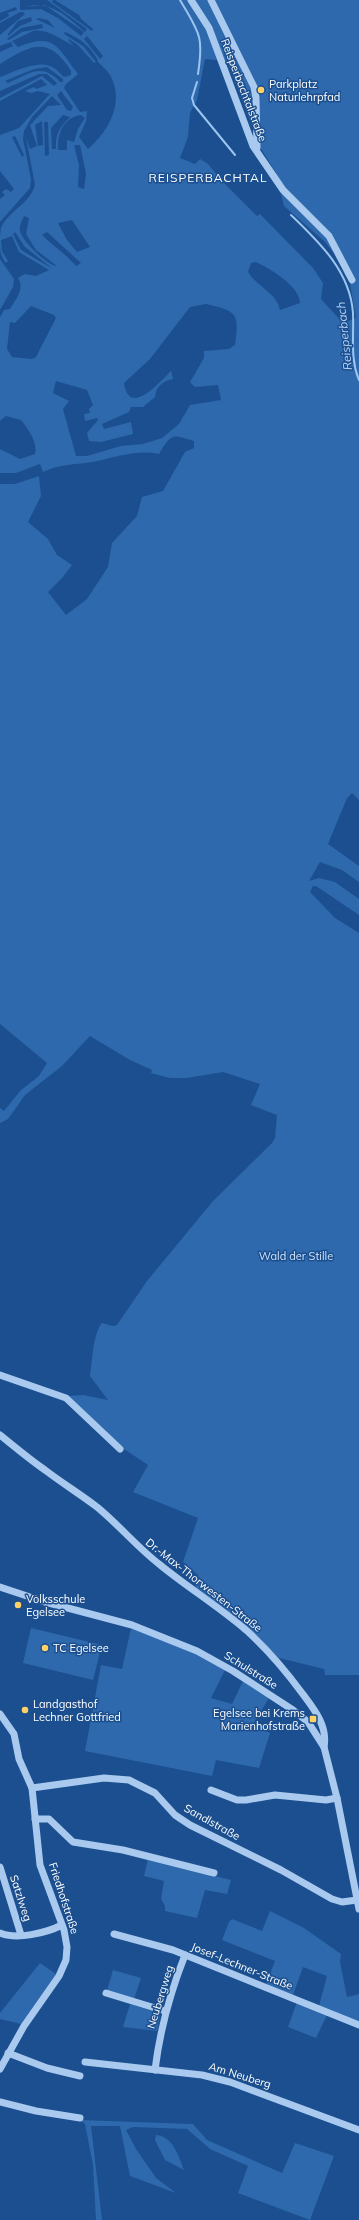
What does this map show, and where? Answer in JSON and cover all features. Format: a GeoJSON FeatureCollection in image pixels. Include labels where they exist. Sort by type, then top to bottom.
{"type":"FeatureCollection","features":[{"type":"Feature","properties":{"kind":"street","name":"Reisperbachtalstraße"},"geometry":{"type":"LineString","coordinates":[[191,0],[209,28],[257,152],[283,190],[329,236],[352,280]]}},
{"type":"Feature","properties":{"kind":"street"},"geometry":{"type":"LineString","coordinates":[[211,0],[254,87],[256,98],[257,152]]}},
{"type":"Feature","properties":{"kind":"street"},"geometry":{"type":"LineString","coordinates":[[0,1375],[66,1398],[120,1449]]}},
{"type":"Feature","properties":{"kind":"street","name":"Dr.-Max-Thorwesten-Straße"},"geometry":{"type":"LineString","coordinates":[[0,1435],[43,1469],[96,1506],[126,1531],[138,1547],[226,1614],[259,1643],[284,1669],[314,1708],[323,1729],[325,1739],[324,1747]]}},
{"type":"Feature","properties":{"kind":"street","name":"Schulstraße"},"geometry":{"type":"LineString","coordinates":[[0,1587],[45,1602],[132,1625],[197,1651],[233,1671],[293,1710],[308,1722],[324,1747],[337,1798],[357,1900]]}},
{"type":"Feature","properties":{"kind":"street"},"geometry":{"type":"LineString","coordinates":[[1,1719],[14,1734],[19,1759],[32,1788]]}},
{"type":"Feature","properties":{"kind":"street","name":"Sandlstraße"},"geometry":{"type":"LineString","coordinates":[[32,1788],[104,1778],[129,1780],[155,1793],[175,1815],[190,1825],[281,1870],[332,1899],[342,1902],[357,1900]]}},
{"type":"Feature","properties":{"kind":"street","name":"Friedhofstraße"},"geometry":{"type":"LineString","coordinates":[[0,2069],[8,2053],[59,1976],[66,1960],[67,1947],[62,1925],[40,1865],[32,1788]]}},
{"type":"Feature","properties":{"kind":"street"},"geometry":{"type":"LineString","coordinates":[[211,1790],[242,1800],[275,1795],[326,1800],[337,1798]]}},
{"type":"Feature","properties":{"kind":"street"},"geometry":{"type":"LineString","coordinates":[[35,1819],[49,1819],[73,1842],[123,1850],[214,1873]]}},
{"type":"Feature","properties":{"kind":"street","name":"Satzlweg"},"geometry":{"type":"LineString","coordinates":[[0,1867],[21,1935]]}},
{"type":"Feature","properties":{"kind":"street"},"geometry":{"type":"LineString","coordinates":[[357,1900],[359,1909]]}},
{"type":"Feature","properties":{"kind":"street","name":"Satzlweg"},"geometry":{"type":"LineString","coordinates":[[0,1933],[10,1936],[21,1935],[53,1929],[62,1925]]}},
{"type":"Feature","properties":{"kind":"street","name":"Josef-Lechner-Straße"},"geometry":{"type":"LineString","coordinates":[[114,1934],[186,1955],[359,2025]]}},
{"type":"Feature","properties":{"kind":"street","name":"Neubergweg"},"geometry":{"type":"LineString","coordinates":[[155,2070],[160,2033],[165,2011],[186,1955]]}},
{"type":"Feature","properties":{"kind":"street"},"geometry":{"type":"LineString","coordinates":[[106,1993],[165,2011]]}},
{"type":"Feature","properties":{"kind":"street"},"geometry":{"type":"LineString","coordinates":[[8,2053],[47,2068],[80,2076]]}},
{"type":"Feature","properties":{"kind":"street","name":"Am Neuberg"},"geometry":{"type":"LineString","coordinates":[[85,2062],[202,2075],[230,2082],[359,2130]]}},
{"type":"Feature","properties":{"kind":"street"},"geometry":{"type":"LineString","coordinates":[[0,2102],[80,2118]]}},
{"type":"Feature","properties":{"kind":"green space","name":"Wald der Stille"},"geometry":{"type":"Polygon","coordinates":[[[0,0],[20,0],[20,10],[41,9],[58,18],[81,36],[84,32],[48,7],[65,15],[85,32],[87,29],[47,0],[53,0],[52,2],[92,31],[93,29],[81,19],[79,15],[55,0],[359,0],[359,800],[352,793],[347,798],[328,844],[359,866],[359,882],[342,870],[320,862],[309,881],[319,878],[335,882],[359,899],[359,915],[316,886],[313,886],[310,892],[335,918],[359,933],[359,1675],[325,1675],[324,1669],[279,1658],[197,1590],[195,1585],[198,1575],[183,1562],[198,1518],[133,1492],[148,1465],[121,1447],[68,1396],[83,1395],[108,1400],[90,1376],[95,1341],[102,1323],[113,1326],[117,1325],[147,1281],[213,1201],[272,1143],[275,1138],[277,1115],[251,1105],[260,1084],[223,1072],[187,1078],[170,1078],[151,1073],[152,1070],[130,1060],[90,1036],[62,1066],[25,1095],[8,1119],[0,1123],[0,1108],[4,1111],[21,1090],[39,1076],[47,1063],[0,1024],[0,484],[15,484],[39,476],[41,496],[28,522],[48,539],[57,555],[72,565],[48,592],[66,615],[87,599],[108,567],[112,543],[137,516],[142,497],[163,491],[185,452],[194,448],[194,441],[176,436],[167,442],[159,454],[133,453],[92,462],[61,466],[43,472],[40,464],[16,473],[0,473],[0,449],[20,459],[35,454],[36,449],[32,436],[21,420],[6,416],[0,421],[0,317],[4,310],[10,309],[19,294],[21,286],[18,278],[25,274],[36,276],[49,270],[19,252],[12,236],[1,240],[2,251],[8,261],[6,263],[1,252],[0,241],[1,228],[4,222],[29,197],[35,185],[26,137],[30,149],[37,146],[30,125],[48,106],[61,105],[52,96],[32,117],[24,131],[23,139],[31,179],[30,188],[0,222],[0,199],[5,195],[2,192],[6,189],[11,192],[14,189],[0,171],[0,135],[19,128],[50,94],[38,91],[31,93],[25,91],[34,87],[36,89],[47,85],[41,79],[0,101],[0,98],[42,76],[54,86],[57,83],[47,74],[39,74],[0,91],[0,77],[26,67],[40,64],[54,68],[64,77],[71,75],[71,71],[63,59],[54,52],[46,48],[38,47],[21,52],[0,64],[0,52],[13,46],[11,42],[0,46],[0,35],[25,14],[20,12],[0,23],[0,21],[9,16],[8,13],[0,15],[17,10],[16,7],[0,13],[0,0]],[[31,17],[18,21],[8,36],[20,26],[32,21],[31,17]],[[39,18],[36,19],[55,28],[48,20],[39,18]],[[42,24],[21,28],[7,39],[9,40],[22,32],[43,28],[42,24]],[[33,31],[12,41],[18,47],[40,41],[48,42],[54,45],[65,56],[78,74],[66,84],[64,88],[80,112],[87,111],[86,121],[79,137],[88,149],[96,142],[108,125],[115,106],[116,95],[110,75],[97,61],[98,60],[88,46],[76,37],[65,32],[64,34],[83,46],[96,62],[94,63],[78,45],[69,39],[68,40],[74,46],[44,31],[33,31]],[[87,36],[84,39],[100,59],[103,56],[87,36]],[[205,59],[197,100],[190,113],[188,137],[180,158],[195,164],[200,159],[208,164],[222,181],[257,216],[260,214],[313,268],[323,283],[321,299],[343,323],[356,318],[350,283],[337,257],[325,242],[284,206],[276,173],[260,147],[227,61],[205,59]],[[47,67],[34,69],[5,81],[8,83],[29,73],[41,71],[47,72],[60,82],[63,82],[63,79],[47,67]],[[61,91],[57,95],[67,110],[71,111],[73,107],[61,91]],[[63,115],[51,128],[52,149],[56,149],[56,139],[63,124],[70,117],[63,115]],[[81,115],[75,116],[62,128],[58,150],[67,150],[67,140],[74,142],[78,129],[85,118],[81,115]],[[42,121],[35,125],[38,146],[43,145],[42,121]],[[44,122],[45,156],[49,155],[48,122],[44,122]],[[15,136],[12,137],[22,157],[24,155],[15,136]],[[74,145],[79,165],[78,187],[84,189],[86,174],[80,145],[74,145]],[[24,216],[20,231],[25,241],[42,258],[57,266],[36,250],[26,234],[29,218],[24,216]],[[72,220],[58,223],[67,240],[77,252],[90,247],[72,220]],[[15,232],[13,234],[21,250],[53,269],[25,247],[15,232]],[[47,232],[42,235],[76,266],[81,263],[47,232]],[[256,262],[251,263],[248,272],[256,282],[271,294],[280,310],[300,303],[295,290],[283,278],[256,262]],[[206,304],[190,307],[150,359],[124,383],[127,393],[132,397],[138,397],[145,394],[153,389],[171,371],[173,379],[166,381],[158,387],[155,397],[143,407],[131,407],[129,412],[102,424],[104,429],[131,422],[133,434],[101,442],[89,441],[87,433],[98,420],[97,418],[85,421],[84,414],[90,413],[89,409],[93,405],[87,390],[56,381],[53,393],[69,401],[63,409],[76,456],[87,456],[121,446],[143,444],[162,438],[179,424],[190,405],[221,400],[218,385],[195,387],[190,382],[204,358],[204,351],[229,349],[235,345],[237,326],[234,316],[225,309],[217,306],[206,304]],[[31,306],[15,323],[10,322],[7,349],[12,357],[32,359],[36,357],[56,318],[54,315],[31,306]]]}},
{"type":"Feature","properties":{"kind":"green space"},"geometry":{"type":"Polygon","coordinates":[[[0,259],[14,279],[13,287],[0,310],[0,259]]]}},
{"type":"Feature","properties":{"kind":"green space"},"geometry":{"type":"Polygon","coordinates":[[[31,1628],[102,1645],[93,1680],[23,1663],[31,1628]]]}},
{"type":"Feature","properties":{"kind":"green space"},"geometry":{"type":"Polygon","coordinates":[[[131,1628],[196,1653],[225,1670],[211,1698],[232,1704],[243,1681],[269,1698],[253,1724],[270,1733],[259,1768],[216,1760],[212,1776],[85,1751],[101,1665],[122,1669],[131,1628]]]}},
{"type":"Feature","properties":{"kind":"green space"},"geometry":{"type":"Polygon","coordinates":[[[148,1859],[231,1880],[227,1894],[205,1890],[197,1918],[165,1911],[165,1906],[161,1899],[164,1881],[144,1876],[148,1859]]]}},
{"type":"Feature","properties":{"kind":"green space"},"geometry":{"type":"Polygon","coordinates":[[[270,1911],[304,1928],[341,1954],[340,1962],[347,1997],[359,1994],[359,2023],[319,2006],[327,1976],[303,1967],[293,1995],[266,1984],[275,1961],[222,1940],[229,1922],[232,1919],[262,1931],[270,1911]]]}},
{"type":"Feature","properties":{"kind":"green space"},"geometry":{"type":"Polygon","coordinates":[[[40,1963],[56,1974],[21,2024],[0,2019],[0,2013],[40,1963]]]}},
{"type":"Feature","properties":{"kind":"green space"},"geometry":{"type":"Polygon","coordinates":[[[113,1970],[141,1978],[134,1999],[107,1991],[113,1970]]]}},
{"type":"Feature","properties":{"kind":"green space"},"geometry":{"type":"Polygon","coordinates":[[[297,2002],[327,2015],[316,2038],[288,2027],[297,2002]]]}},
{"type":"Feature","properties":{"kind":"green space"},"geometry":{"type":"Polygon","coordinates":[[[130,2004],[158,2013],[160,2016],[157,2031],[123,2027],[130,2004]]]}},
{"type":"Feature","properties":{"kind":"green space"},"geometry":{"type":"Polygon","coordinates":[[[80,2120],[193,2124],[207,2140],[282,2173],[295,2143],[334,2156],[310,2220],[238,2193],[248,2166],[210,2149],[187,2129],[133,2127],[126,2130],[136,2149],[156,2178],[176,2193],[130,2176],[120,2126],[91,2126],[102,2220],[96,2220],[93,2165],[85,2124],[80,2120]]]}},
{"type":"Feature","properties":{"kind":"green space"},"geometry":{"type":"Polygon","coordinates":[[[156,2135],[162,2136],[171,2143],[184,2170],[165,2160],[155,2140],[156,2135]]]}},
{"type":"Feature","properties":{"kind":"waterway","name":"Reisperbach"},"geometry":{"type":"LineString","coordinates":[[180,0],[196,28],[200,42],[198,74]]}},
{"type":"Feature","properties":{"kind":"waterway","name":"Reisperbach"},"geometry":{"type":"LineString","coordinates":[[197,82],[192,98],[194,105],[235,155]]}},
{"type":"Feature","properties":{"kind":"waterway","name":"Reisperbach"},"geometry":{"type":"LineString","coordinates":[[291,215],[331,258],[346,284],[351,298],[353,313],[353,356],[359,380]]}},
{"type":"Feature","properties":{"kind":"place","name":"Parkplatz Naturlehrpfad"},"geometry":{"type":"Point","coordinates":[261,90]}},
{"type":"Feature","properties":{"kind":"place","name":"Volksschule Egelsee"},"geometry":{"type":"Point","coordinates":[18,1605]}},
{"type":"Feature","properties":{"kind":"place","name":"TC Egelsee"},"geometry":{"type":"Point","coordinates":[45,1648]}},
{"type":"Feature","properties":{"kind":"place","name":"Landgasthof Lechner Gottfried"},"geometry":{"type":"Point","coordinates":[25,1710]}},
{"type":"Feature","properties":{"kind":"place","name":"Egelsee bei Krems Marienhofstraße"},"geometry":{"type":"Point","coordinates":[313,1719]}},
{"type":"Feature","properties":{"kind":"district","name":"REISPERBACHTAL"},"geometry":{"type":"Point","coordinates":[208,177]}}]}
